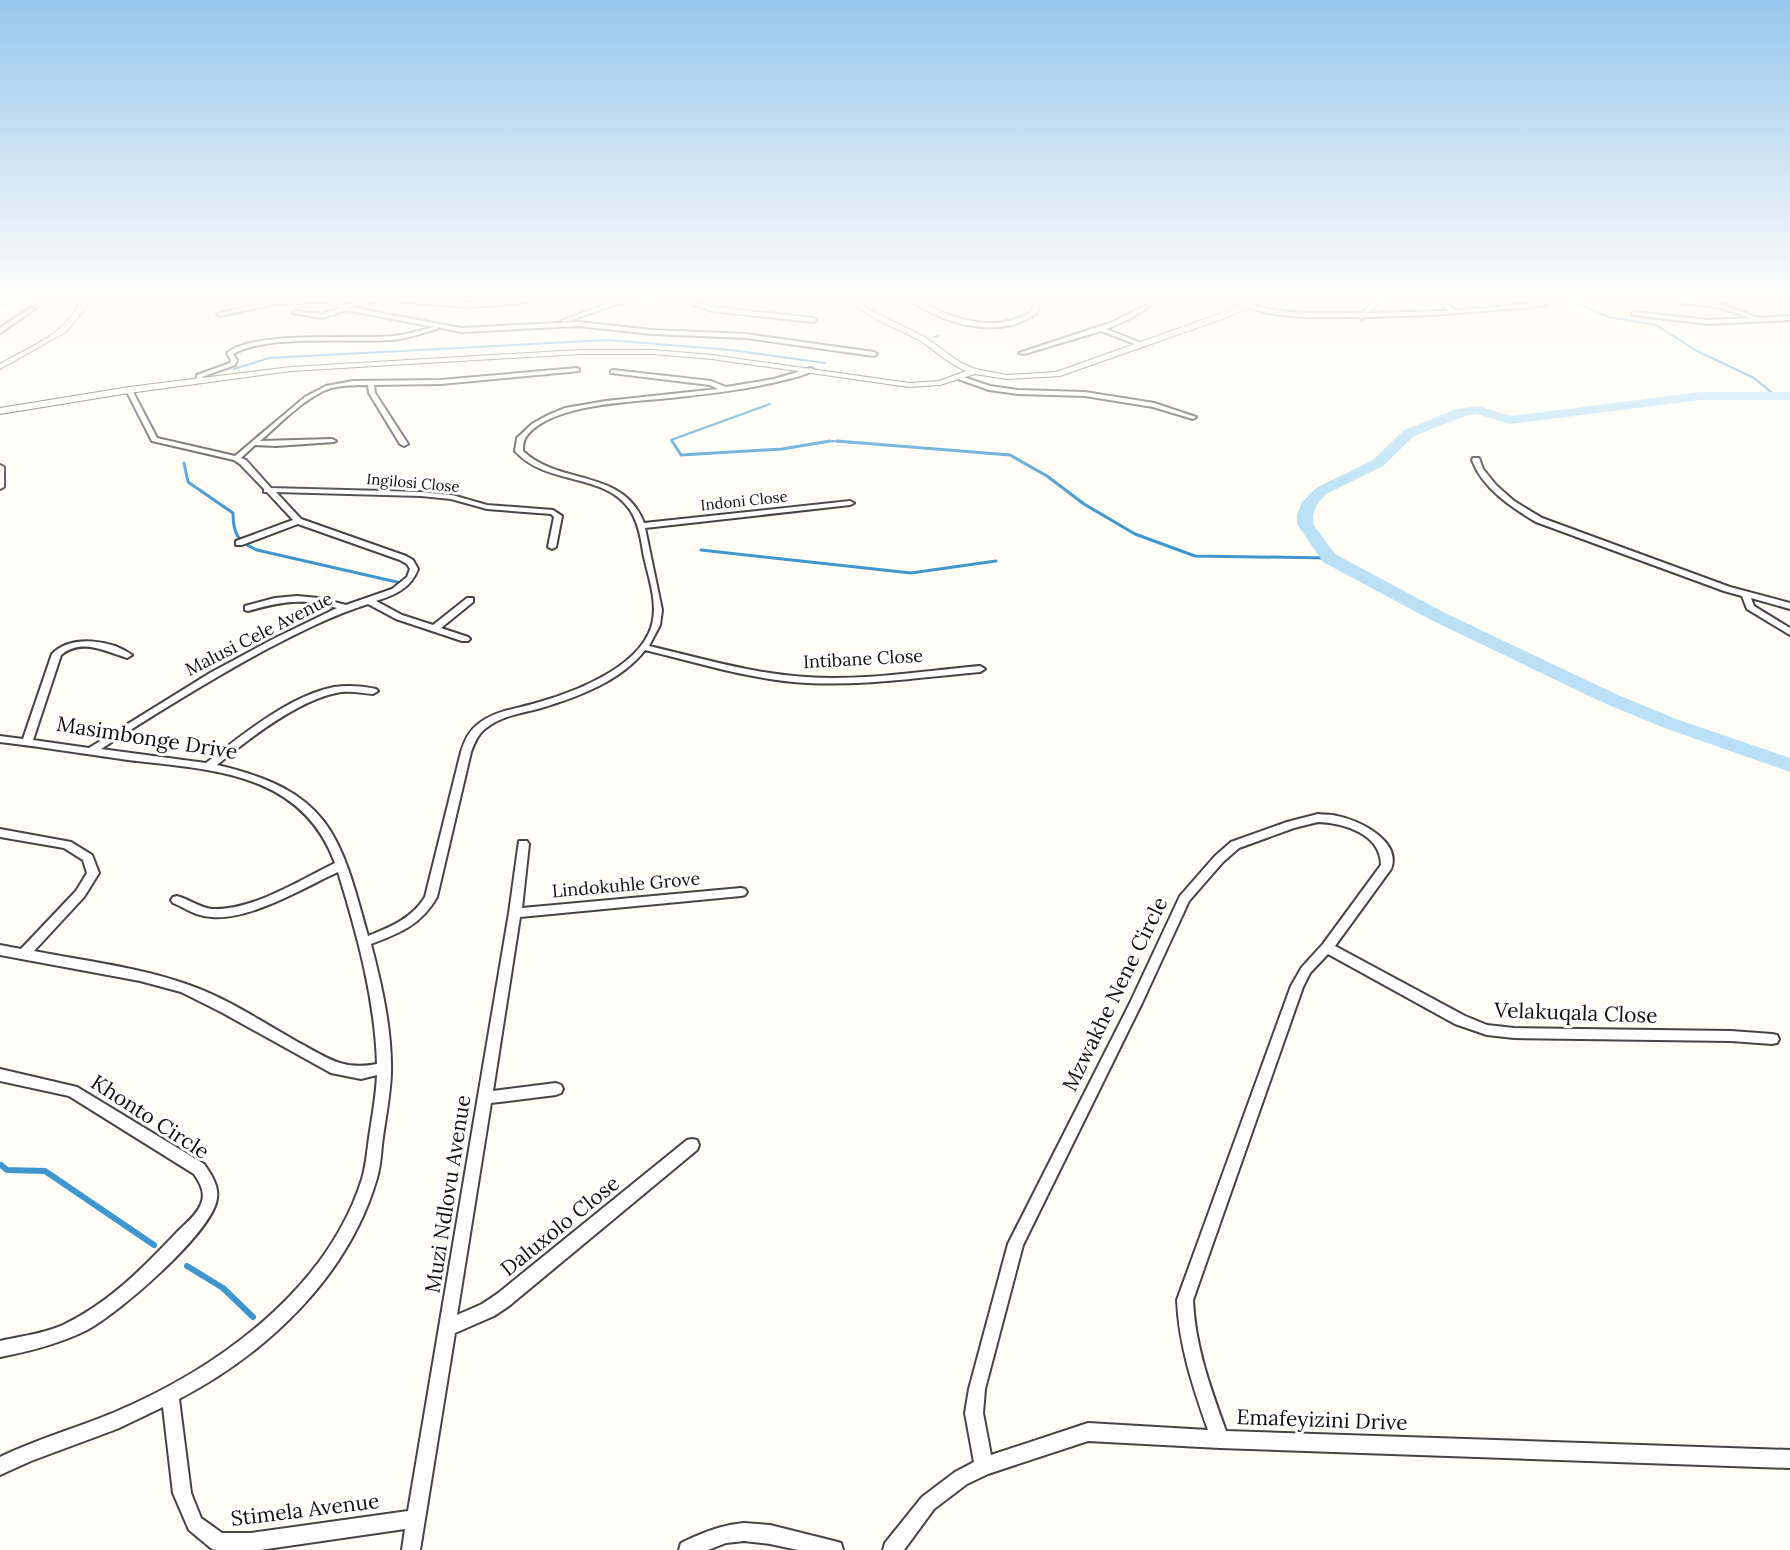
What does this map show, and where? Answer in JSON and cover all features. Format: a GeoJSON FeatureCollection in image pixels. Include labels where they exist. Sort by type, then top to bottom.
{"type":"FeatureCollection","features":[{"type":"Feature","properties":{"kind":"street"},"geometry":{"type":"LineString","coordinates":[[198,380],[199,376],[221,368]]}},
{"type":"Feature","properties":{"kind":"street"},"geometry":{"type":"LineString","coordinates":[[0,411],[198,380],[300,368]]}},
{"type":"Feature","properties":{"kind":"street"},"geometry":{"type":"LineString","coordinates":[[798,368],[880,382],[925,385],[960,378],[974,371]]}},
{"type":"Feature","properties":{"kind":"street"},"geometry":{"type":"LineString","coordinates":[[880,382],[922,381],[940,368]]}},
{"type":"Feature","properties":{"kind":"street"},"geometry":{"type":"LineString","coordinates":[[966,368],[1007,377],[1042,376],[1076,368]]}},
{"type":"Feature","properties":{"kind":"street"},"geometry":{"type":"LineString","coordinates":[[129,390],[154,440],[236,458],[313,393],[339,385],[371,382],[434,382],[576,370]]}},
{"type":"Feature","properties":{"kind":"street"},"geometry":{"type":"LineString","coordinates":[[364,942],[401,927],[418,916],[428,905],[432,897],[466,752],[472,737],[480,727],[491,720],[588,687],[623,666],[643,647],[655,627],[658,615],[657,598],[640,526],[633,507],[612,490],[545,468],[523,457],[519,451],[521,438],[539,422],[575,409],[724,390],[778,381],[811,370]]}},
{"type":"Feature","properties":{"kind":"street"},"geometry":{"type":"LineString","coordinates":[[613,372],[711,383],[724,390]]}},
{"type":"Feature","properties":{"kind":"street"},"geometry":{"type":"LineString","coordinates":[[960,378],[988,388],[1018,392],[1085,394],[1154,405],[1193,417]]}},
{"type":"Feature","properties":{"kind":"street"},"geometry":{"type":"LineString","coordinates":[[371,382],[372,393],[404,444]]}},
{"type":"Feature","properties":{"kind":"street"},"geometry":{"type":"LineString","coordinates":[[253,443],[332,441]]}},
{"type":"Feature","properties":{"kind":"street","name":"Malusi Cele Avenue"},"geometry":{"type":"LineString","coordinates":[[91,751],[165,703],[251,653],[346,608],[369,601],[406,584],[413,575],[414,569],[410,562],[298,521],[243,462],[236,458]]}},
{"type":"Feature","properties":{"kind":"street"},"geometry":{"type":"LineString","coordinates":[[1476,460],[1481,471],[1494,487],[1512,503],[1539,520],[1617,551],[1746,596],[1790,606]]}},
{"type":"Feature","properties":{"kind":"street"},"geometry":{"type":"LineString","coordinates":[[0,466],[0,487]]}},
{"type":"Feature","properties":{"kind":"street","name":"Ingilosi Close"},"geometry":{"type":"LineString","coordinates":[[267,490],[421,494],[452,497],[487,507],[553,512],[558,516],[552,547]]}},
{"type":"Feature","properties":{"kind":"street","name":"Indoni Close"},"geometry":{"type":"LineString","coordinates":[[640,526],[850,503]]}},
{"type":"Feature","properties":{"kind":"street"},"geometry":{"type":"LineString","coordinates":[[240,543],[298,521]]}},
{"type":"Feature","properties":{"kind":"street"},"geometry":{"type":"LineString","coordinates":[[1746,596],[1750,607],[1790,632]]}},
{"type":"Feature","properties":{"kind":"street"},"geometry":{"type":"LineString","coordinates":[[248,608],[284,597],[309,598],[346,608]]}},
{"type":"Feature","properties":{"kind":"street"},"geometry":{"type":"LineString","coordinates":[[434,629],[470,600]]}},
{"type":"Feature","properties":{"kind":"street"},"geometry":{"type":"LineString","coordinates":[[369,601],[382,609],[465,639]]}},
{"type":"Feature","properties":{"kind":"street"},"geometry":{"type":"LineString","coordinates":[[27,742],[57,654],[62,649],[89,643],[105,646],[127,655]]}},
{"type":"Feature","properties":{"kind":"street","name":"Intibane Close"},"geometry":{"type":"LineString","coordinates":[[643,647],[763,674],[804,680],[842,680],[980,669]]}},
{"type":"Feature","properties":{"kind":"street"},"geometry":{"type":"LineString","coordinates":[[208,767],[237,744],[317,696],[335,690],[373,691]]}},
{"type":"Feature","properties":{"kind":"street","name":"Masimbonge Drive"},"geometry":{"type":"LineString","coordinates":[[0,739],[208,767],[261,781],[300,802],[314,815],[325,831],[342,865],[364,942],[381,1025],[384,1068],[370,1178],[344,1236],[308,1288],[272,1325],[227,1360],[170,1395],[115,1420],[56,1441],[0,1466]]}},
{"type":"Feature","properties":{"kind":"street","name":"Mzwakhe Nene Circle"},"geometry":{"type":"LineString","coordinates":[[984,1466],[974,1413],[977,1389],[1016,1244],[1136,1003],[1184,899],[1219,859],[1235,845],[1318,818],[1336,819],[1358,827],[1375,837],[1387,853],[1387,866],[1327,947],[1306,970],[1297,986],[1185,1300],[1185,1324],[1190,1351],[1220,1439]]}},
{"type":"Feature","properties":{"kind":"street"},"geometry":{"type":"LineString","coordinates":[[0,834],[68,845],[88,858],[93,873],[80,894],[24,954]]}},
{"type":"Feature","properties":{"kind":"street","name":"Muzi Ndlovu Avenue"},"geometry":{"type":"LineString","coordinates":[[411,1550],[515,913],[522,844]]}},
{"type":"Feature","properties":{"kind":"street"},"geometry":{"type":"LineString","coordinates":[[177,900],[210,913],[227,913],[248,908],[342,865]]}},
{"type":"Feature","properties":{"kind":"street","name":"Lindokuhle Grove"},"geometry":{"type":"LineString","coordinates":[[515,913],[741,892]]}},
{"type":"Feature","properties":{"kind":"street","name":"Velakuqala Close"},"geometry":{"type":"LineString","coordinates":[[1327,947],[1461,1020],[1486,1030],[1514,1033],[1731,1036],[1772,1039]]}},
{"type":"Feature","properties":{"kind":"street"},"geometry":{"type":"LineString","coordinates":[[0,950],[140,976],[184,988],[226,1008],[336,1070],[361,1073],[384,1068]]}},
{"type":"Feature","properties":{"kind":"street","name":"Khonto Circle"},"geometry":{"type":"LineString","coordinates":[[0,1075],[72,1091],[199,1169],[210,1185],[209,1202],[200,1218],[152,1270],[124,1296],[97,1316],[65,1333],[0,1349]]}},
{"type":"Feature","properties":{"kind":"street"},"geometry":{"type":"LineString","coordinates":[[485,1098],[556,1089]]}},
{"type":"Feature","properties":{"kind":"street","name":"Daluxolo Close"},"geometry":{"type":"LineString","coordinates":[[447,1328],[480,1314],[502,1300],[692,1145]]}},
{"type":"Feature","properties":{"kind":"street","name":"Stimela Avenue"},"geometry":{"type":"LineString","coordinates":[[170,1395],[182,1493],[195,1524],[219,1542],[251,1542],[415,1519]]}},
{"type":"Feature","properties":{"kind":"street","name":"Emafeyizini Drive"},"geometry":{"type":"LineString","coordinates":[[892,1550],[928,1503],[961,1479],[984,1466],[1088,1432],[1220,1439],[1790,1459]]}},
{"type":"Feature","properties":{"kind":"street"},"geometry":{"type":"LineString","coordinates":[[688,1550],[709,1539],[732,1532],[757,1533],[834,1550]]}},
{"type":"Feature","properties":{"kind":"waterway"},"geometry":{"type":"LineString","coordinates":[[1734,368],[1754,378],[1777,397]]}},
{"type":"Feature","properties":{"kind":"waterway"},"geometry":{"type":"LineString","coordinates":[[1790,396],[1700,396],[1511,420],[1478,410],[1462,412],[1409,433],[1378,463],[1321,491],[1310,502],[1305,515],[1305,524],[1329,558],[1439,617],[1611,699],[1669,723],[1790,765]]}},
{"type":"Feature","properties":{"kind":"waterway"},"geometry":{"type":"LineString","coordinates":[[673,443],[671,440],[770,404]]}},
{"type":"Feature","properties":{"kind":"waterway"},"geometry":{"type":"LineString","coordinates":[[672,441],[681,455],[782,449],[830,441]]}},
{"type":"Feature","properties":{"kind":"waterway"},"geometry":{"type":"LineString","coordinates":[[820,443],[832,441],[856,443]]}},
{"type":"Feature","properties":{"kind":"waterway"},"geometry":{"type":"LineString","coordinates":[[837,441],[1010,455],[1047,476],[1084,504],[1135,534],[1195,556],[1329,558]]}},
{"type":"Feature","properties":{"kind":"waterway"},"geometry":{"type":"LineString","coordinates":[[184,463],[188,482],[233,513],[234,527],[238,536],[251,547],[401,583]]}},
{"type":"Feature","properties":{"kind":"waterway"},"geometry":{"type":"LineString","coordinates":[[701,550],[911,573],[996,561]]}},
{"type":"Feature","properties":{"kind":"waterway"},"geometry":{"type":"LineString","coordinates":[[1,1165],[7,1170],[45,1171],[154,1245]]}},
{"type":"Feature","properties":{"kind":"waterway"},"geometry":{"type":"LineString","coordinates":[[187,1266],[223,1288],[253,1317]]}}]}
